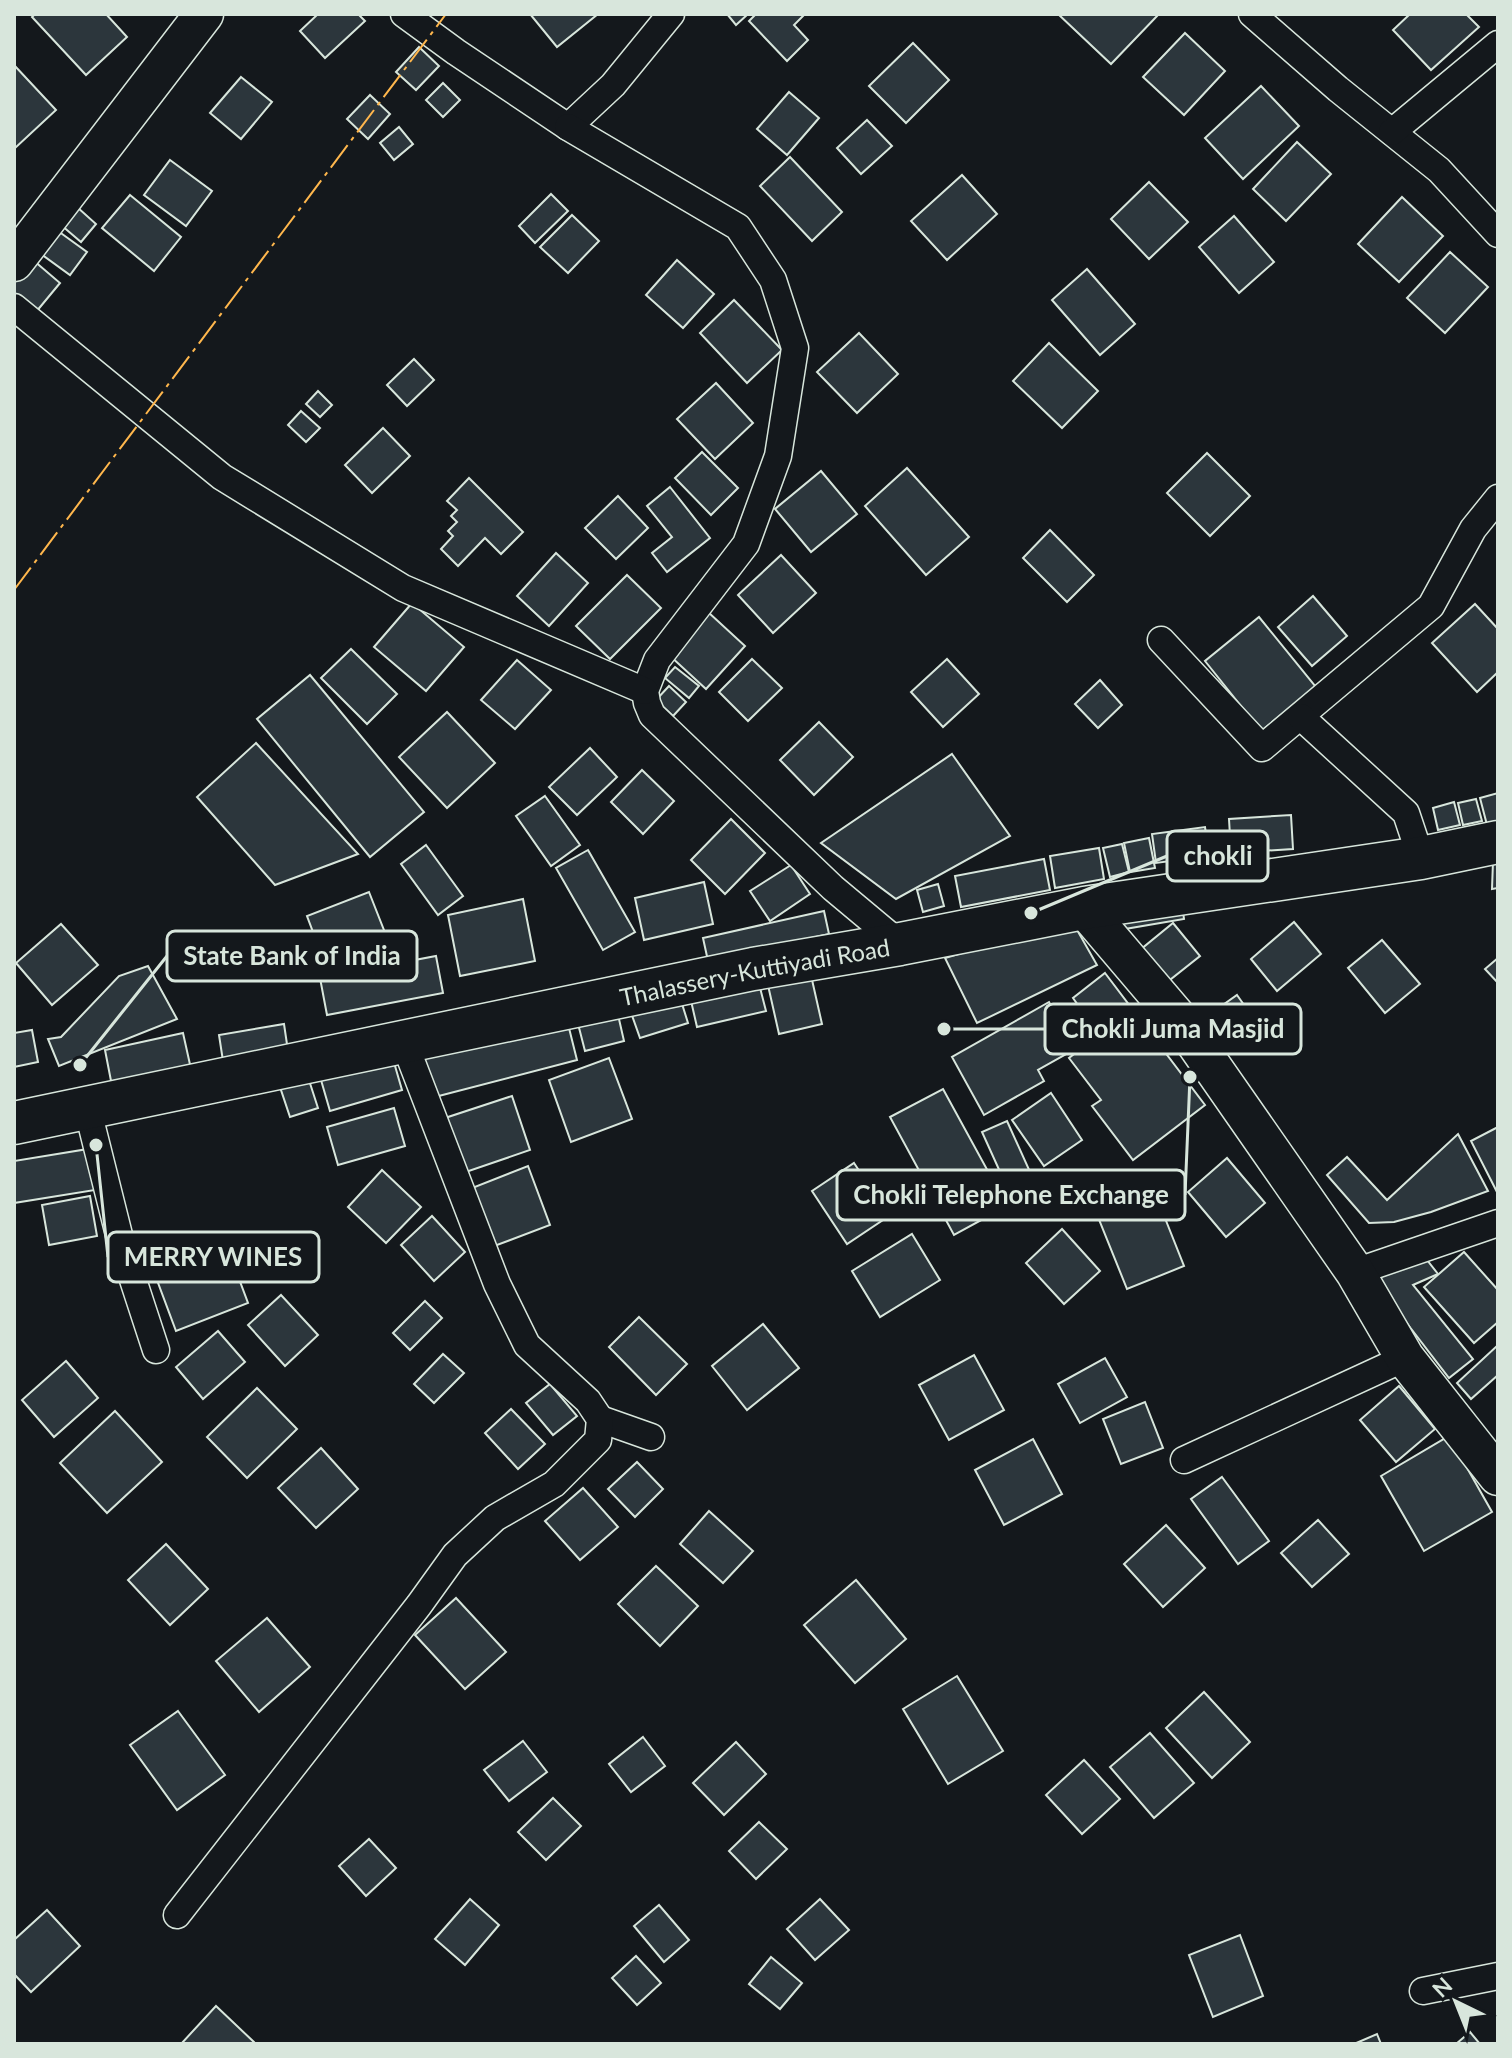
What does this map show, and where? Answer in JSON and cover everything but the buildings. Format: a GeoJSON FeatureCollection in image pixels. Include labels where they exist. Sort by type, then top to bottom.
{"type":"FeatureCollection","features":[{"type":"Feature","properties":{"kind":"main road"},"geometry":{"type":"LineString","coordinates":[[14,262],[204,14]]}},
{"type":"Feature","properties":{"kind":"main road","name":"Thalassery-Kuttiyadi Road"},"geometry":{"type":"LineString","coordinates":[[14,1123],[753,969],[1084,908],[1421,858],[1498,842]]}},
{"type":"Feature","properties":{"kind":"main road"},"geometry":{"type":"LineString","coordinates":[[1084,908],[1181,1022],[1355,1272],[1405,1358],[1498,1476]]}},
{"type":"Feature","properties":{"kind":"street"},"geometry":{"type":"LineString","coordinates":[[404,14],[568,127],[738,227],[773,280],[795,348],[778,456],[746,544],[657,660],[645,691],[647,703],[652,715],[833,888],[900,944]]}},
{"type":"Feature","properties":{"kind":"street"},"geometry":{"type":"LineString","coordinates":[[568,127],[613,85],[671,14]]}},
{"type":"Feature","properties":{"kind":"street"},"geometry":{"type":"LineString","coordinates":[[1252,14],[1338,89],[1439,170],[1498,234]]}},
{"type":"Feature","properties":{"kind":"street"},"geometry":{"type":"LineString","coordinates":[[1392,132],[1498,44]]}},
{"type":"Feature","properties":{"kind":"street"},"geometry":{"type":"LineString","coordinates":[[14,307],[222,477],[403,588],[645,691]]}},
{"type":"Feature","properties":{"kind":"street"},"geometry":{"type":"LineString","coordinates":[[1161,640],[1262,748],[1431,606],[1473,529],[1498,498]]}},
{"type":"Feature","properties":{"kind":"street"},"geometry":{"type":"LineString","coordinates":[[1301,717],[1406,813],[1421,858]]}},
{"type":"Feature","properties":{"kind":"street"},"geometry":{"type":"LineString","coordinates":[[404,1042],[497,1284],[527,1345],[588,1401],[600,1419],[651,1437]]}},
{"type":"Feature","properties":{"kind":"street"},"geometry":{"type":"LineString","coordinates":[[87,1107],[121,1243],[156,1350]]}},
{"type":"Feature","properties":{"kind":"street"},"geometry":{"type":"LineString","coordinates":[[1355,1272],[1498,1223]]}},
{"type":"Feature","properties":{"kind":"street"},"geometry":{"type":"LineString","coordinates":[[1184,1460],[1405,1358]]}},
{"type":"Feature","properties":{"kind":"street"},"geometry":{"type":"LineString","coordinates":[[177,1915],[455,1555],[495,1518],[554,1484],[598,1440],[600,1419]]}},
{"type":"Feature","properties":{"kind":"street"},"geometry":{"type":"LineString","coordinates":[[1423,1991],[1498,1976]]}},
{"type":"Feature","properties":{"kind":"power"},"geometry":{"type":"LineString","coordinates":[[14,590],[446,14]]}},
{"type":"Feature","properties":{"kind":"place","name":"chokli"},"geometry":{"type":"Point","coordinates":[1031,913]}},
{"type":"Feature","properties":{"kind":"place","name":"Chokli Juma Masjid"},"geometry":{"type":"Point","coordinates":[944,1029]}},
{"type":"Feature","properties":{"kind":"place","name":"State Bank of India"},"geometry":{"type":"Point","coordinates":[80,1065]}},
{"type":"Feature","properties":{"kind":"place","name":"Chokli Telephone Exchange"},"geometry":{"type":"Point","coordinates":[1190,1077]}},
{"type":"Feature","properties":{"kind":"place","name":"MERRY WINES"},"geometry":{"type":"Point","coordinates":[96,1145]}}]}
